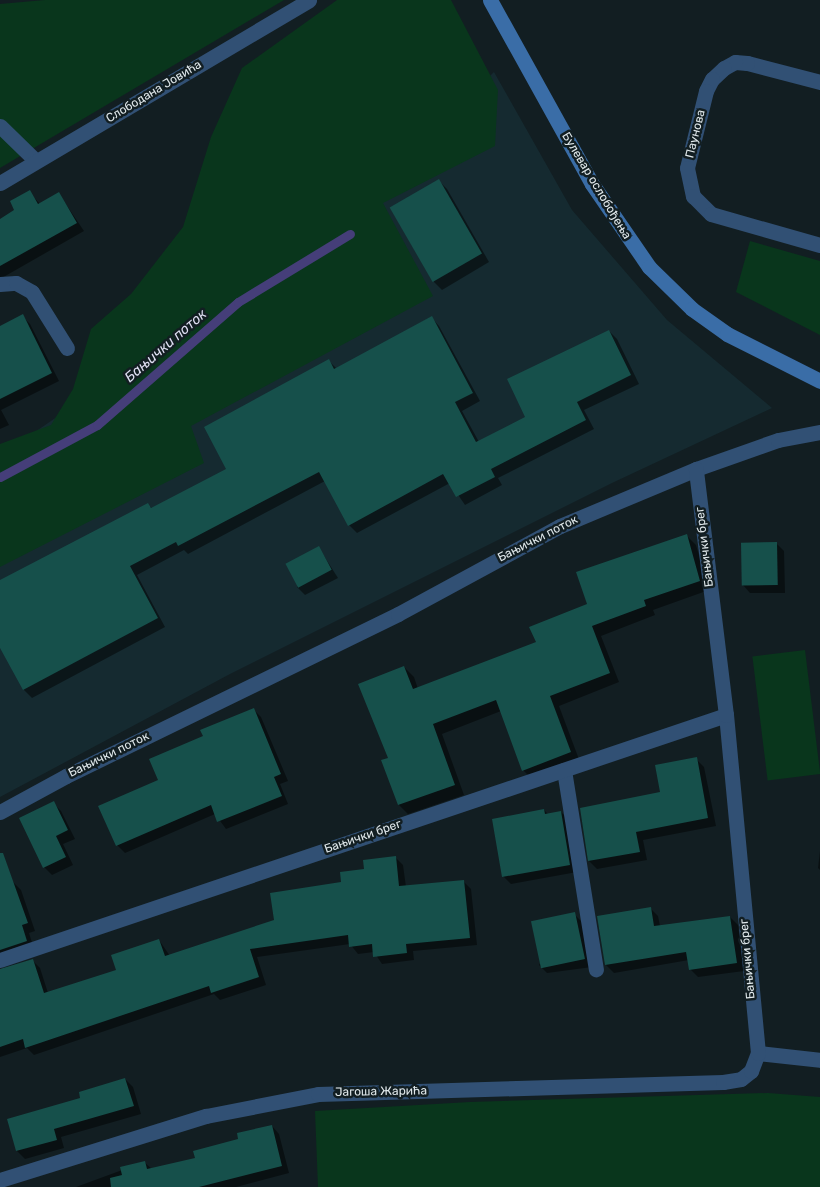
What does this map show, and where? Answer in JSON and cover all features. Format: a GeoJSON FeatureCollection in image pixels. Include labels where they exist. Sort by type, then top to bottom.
{"type":"FeatureCollection","features":[{"type":"Feature","properties":{"kind":"main road","name":"Булевар ослобођења"},"geometry":{"type":"LineString","coordinates":[[490,0],[592,184],[649,267],[692,309],[727,334],[820,382]]}},
{"type":"Feature","properties":{"kind":"street","name":"Слободана Јовића"},"geometry":{"type":"LineString","coordinates":[[0,183],[309,0]]}},
{"type":"Feature","properties":{"kind":"street","name":"Паунова"},"geometry":{"type":"LineString","coordinates":[[820,82],[747,63],[735,62],[724,68],[712,79],[706,91],[687,168],[693,196],[711,214],[820,245]]}},
{"type":"Feature","properties":{"kind":"street"},"geometry":{"type":"LineString","coordinates":[[0,126],[36,161]]}},
{"type":"Feature","properties":{"kind":"street"},"geometry":{"type":"LineString","coordinates":[[0,284],[16,283],[32,292],[68,348]]}},
{"type":"Feature","properties":{"kind":"street","name":"Бањички поток"},"geometry":{"type":"LineString","coordinates":[[0,812],[66,776],[398,614],[560,526],[696,468],[778,440],[820,432]]}},
{"type":"Feature","properties":{"kind":"street","name":"Бањички брег"},"geometry":{"type":"LineString","coordinates":[[696,468],[726,714],[758,1053]]}},
{"type":"Feature","properties":{"kind":"street","name":"Бањички брег"},"geometry":{"type":"LineString","coordinates":[[0,960],[726,714]]}},
{"type":"Feature","properties":{"kind":"street"},"geometry":{"type":"LineString","coordinates":[[564,770],[596,969]]}},
{"type":"Feature","properties":{"kind":"street"},"geometry":{"type":"LineString","coordinates":[[758,1053],[820,1060]]}},
{"type":"Feature","properties":{"kind":"street","name":"Јагоша Жарића"},"geometry":{"type":"LineString","coordinates":[[0,1180],[178,1124],[262,1103],[318,1094],[732,1081],[751,1071],[758,1053]]}},
{"type":"Feature","properties":{"kind":"shaded area"},"geometry":{"type":"Polygon","coordinates":[[[494,72],[572,210],[667,320],[772,408],[612,483],[230,674],[0,797],[0,456],[80,401],[417,146],[494,72]]]}},
{"type":"Feature","properties":{"kind":"green space"},"geometry":{"type":"Polygon","coordinates":[[[45,0],[284,0],[0,168],[0,4],[45,0]]]}},
{"type":"Feature","properties":{"kind":"green space"},"geometry":{"type":"Polygon","coordinates":[[[337,0],[451,0],[498,90],[495,146],[383,203],[433,296],[191,426],[204,463],[0,567],[0,444],[51,425],[73,389],[91,329],[131,294],[183,227],[211,137],[242,68],[337,0]]]}},
{"type":"Feature","properties":{"kind":"green space"},"geometry":{"type":"Polygon","coordinates":[[[750,241],[820,261],[820,335],[736,292],[750,241]]]}},
{"type":"Feature","properties":{"kind":"green space"},"geometry":{"type":"Polygon","coordinates":[[[805,650],[820,774],[768,781],[752,656],[805,650]]]}},
{"type":"Feature","properties":{"kind":"green space"},"geometry":{"type":"Polygon","coordinates":[[[768,1093],[820,1097],[820,1187],[318,1187],[315,1111],[470,1102],[768,1093]]]}},
{"type":"Feature","properties":{"kind":"building"},"geometry":{"type":"Polygon","coordinates":[[[439,179],[482,253],[433,282],[390,208],[439,179]]]}},
{"type":"Feature","properties":{"kind":"building"},"geometry":{"type":"Polygon","coordinates":[[[30,190],[38,204],[59,192],[77,223],[0,266],[0,219],[14,210],[10,201],[30,190]]]}},
{"type":"Feature","properties":{"kind":"building"},"geometry":{"type":"Polygon","coordinates":[[[23,314],[52,373],[0,399],[0,326],[23,314]]]}},
{"type":"Feature","properties":{"kind":"building"},"geometry":{"type":"Polygon","coordinates":[[[432,316],[473,393],[455,402],[476,442],[525,417],[507,379],[609,330],[631,375],[577,402],[586,420],[491,469],[495,477],[456,497],[443,474],[348,526],[319,472],[178,546],[176,542],[130,566],[158,618],[23,690],[0,648],[0,580],[148,503],[151,508],[226,469],[204,427],[329,359],[334,369],[432,316]]]}},
{"type":"Feature","properties":{"kind":"building"},"geometry":{"type":"Polygon","coordinates":[[[687,534],[700,581],[644,600],[646,606],[592,626],[610,673],[550,696],[571,752],[522,771],[496,700],[433,724],[455,785],[398,805],[381,760],[388,758],[358,684],[404,666],[413,689],[536,642],[529,627],[587,604],[576,572],[687,534]]]}},
{"type":"Feature","properties":{"kind":"building"},"geometry":{"type":"Polygon","coordinates":[[[777,542],[778,585],[742,586],[741,543],[777,542]]]}},
{"type":"Feature","properties":{"kind":"building"},"geometry":{"type":"Polygon","coordinates":[[[319,546],[332,570],[298,588],[285,564],[319,546]]]}},
{"type":"Feature","properties":{"kind":"building"},"geometry":{"type":"Polygon","coordinates":[[[254,708],[281,774],[274,777],[282,796],[217,822],[211,805],[116,846],[98,806],[158,780],[149,759],[203,736],[200,730],[254,708]]]}},
{"type":"Feature","properties":{"kind":"building"},"geometry":{"type":"Polygon","coordinates":[[[697,757],[708,818],[636,832],[640,852],[588,861],[580,808],[660,792],[655,765],[697,757]]]}},
{"type":"Feature","properties":{"kind":"building"},"geometry":{"type":"Polygon","coordinates":[[[54,801],[68,830],[56,836],[66,857],[43,868],[19,818],[54,801]]]}},
{"type":"Feature","properties":{"kind":"building"},"geometry":{"type":"Polygon","coordinates":[[[544,809],[545,814],[561,811],[570,865],[502,877],[492,819],[544,809]]]}},
{"type":"Feature","properties":{"kind":"building"},"geometry":{"type":"Polygon","coordinates":[[[0,853],[3,853],[28,923],[22,925],[27,941],[0,950],[0,853]]]}},
{"type":"Feature","properties":{"kind":"building"},"geometry":{"type":"Polygon","coordinates":[[[396,856],[399,886],[464,880],[470,938],[406,944],[407,953],[373,957],[372,944],[349,947],[348,935],[250,949],[259,977],[211,993],[209,986],[25,1048],[23,1039],[0,1047],[0,969],[33,959],[44,993],[116,970],[111,955],[159,939],[165,956],[274,920],[270,893],[341,882],[340,872],[364,869],[363,860],[396,856]]]}},
{"type":"Feature","properties":{"kind":"building"},"geometry":{"type":"Polygon","coordinates":[[[651,907],[654,926],[730,916],[737,963],[689,970],[686,952],[605,965],[597,916],[651,907]]]}},
{"type":"Feature","properties":{"kind":"building"},"geometry":{"type":"Polygon","coordinates":[[[575,912],[585,959],[541,968],[531,921],[575,912]]]}},
{"type":"Feature","properties":{"kind":"building"},"geometry":{"type":"Polygon","coordinates":[[[125,1078],[134,1106],[54,1129],[57,1140],[16,1151],[7,1119],[80,1098],[79,1092],[125,1078]]]}},
{"type":"Feature","properties":{"kind":"building"},"geometry":{"type":"Polygon","coordinates":[[[272,1125],[282,1166],[199,1187],[111,1187],[110,1178],[122,1175],[120,1167],[145,1161],[147,1169],[195,1158],[193,1151],[238,1139],[237,1133],[272,1125]]]}},
{"type":"Feature","properties":{"kind":"waterway","name":"Бањички поток"},"geometry":{"type":"LineString","coordinates":[[0,477],[97,425],[238,302],[350,234]]}}]}
